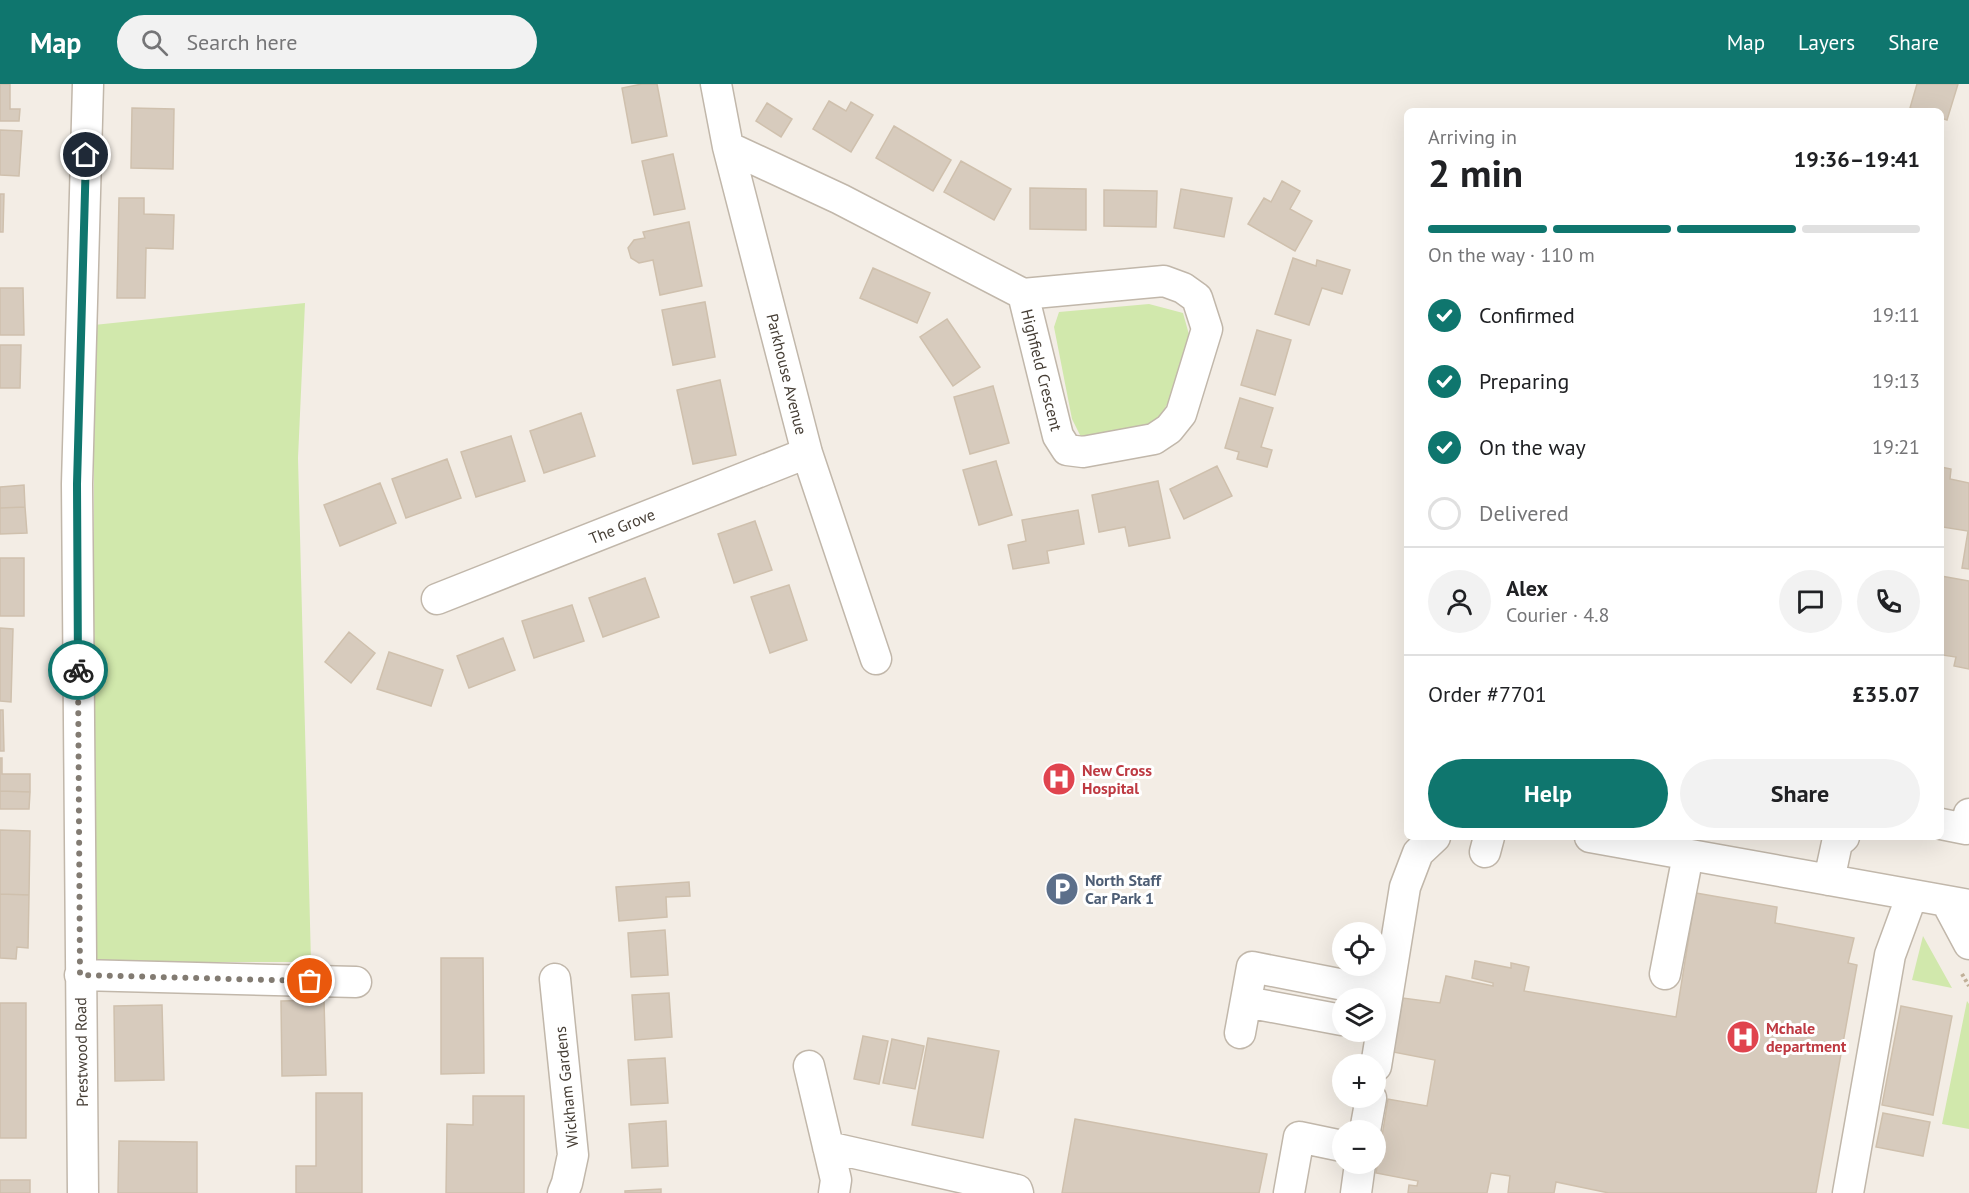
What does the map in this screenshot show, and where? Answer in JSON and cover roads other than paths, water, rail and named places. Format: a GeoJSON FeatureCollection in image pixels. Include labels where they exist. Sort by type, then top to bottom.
{"type":"FeatureCollection","features":[{"type":"Feature","properties":{"kind":"street","name":"Prestwood Road"},"geometry":{"type":"LineString","coordinates":[[82,1193],[77,484],[88,84]]}},
{"type":"Feature","properties":{"kind":"street","name":"Parkhouse Avenue"},"geometry":{"type":"LineString","coordinates":[[716,84],[728,147],[807,453],[876,659]]}},
{"type":"Feature","properties":{"kind":"street","name":"Highfield Crescent"},"geometry":{"type":"LineString","coordinates":[[728,147],[840,199],[1023,294],[1164,281],[1183,288],[1197,298],[1207,328],[1181,414],[1169,429],[1154,439],[1083,452],[1067,450],[1058,436],[1023,294]]}},
{"type":"Feature","properties":{"kind":"street","name":"The Grove"},"geometry":{"type":"LineString","coordinates":[[437,599],[807,453]]}},
{"type":"Feature","properties":{"kind":"street"},"geometry":{"type":"LineString","coordinates":[[1944,825],[1966,829],[1969,814]]}},
{"type":"Feature","properties":{"kind":"street"},"geometry":{"type":"LineString","coordinates":[[1373,1046],[1391,972],[1405,887],[1418,854],[1432,840]]}},
{"type":"Feature","properties":{"kind":"street"},"geometry":{"type":"LineString","coordinates":[[1606,840],[1957,903],[1969,944]]}},
{"type":"Feature","properties":{"kind":"street"},"geometry":{"type":"LineString","coordinates":[[1829,880],[1837,843],[1840,840]]}},
{"type":"Feature","properties":{"kind":"street"},"geometry":{"type":"LineString","coordinates":[[1665,974],[1688,855]]}},
{"type":"Feature","properties":{"kind":"street"},"geometry":{"type":"LineString","coordinates":[[1848,1193],[1890,955],[1912,895]]}},
{"type":"Feature","properties":{"kind":"street"},"geometry":{"type":"LineString","coordinates":[[1240,1034],[1252,967],[1349,986],[1391,972]]}},
{"type":"Feature","properties":{"kind":"street"},"geometry":{"type":"LineString","coordinates":[[80,975],[356,981]]}},
{"type":"Feature","properties":{"kind":"street","name":"Wickham Gardens"},"geometry":{"type":"LineString","coordinates":[[555,979],[573,1155],[563,1193]]}},
{"type":"Feature","properties":{"kind":"street"},"geometry":{"type":"LineString","coordinates":[[1246,1002],[1332,1018]]}},
{"type":"Feature","properties":{"kind":"street"},"geometry":{"type":"LineString","coordinates":[[809,1066],[836,1180],[834,1193]]}},
{"type":"Feature","properties":{"kind":"street"},"geometry":{"type":"LineString","coordinates":[[1289,1193],[1299,1137],[1332,1144]]}},
{"type":"Feature","properties":{"kind":"street"},"geometry":{"type":"LineString","coordinates":[[828,1148],[1017,1190],[1018,1193]]}},
{"type":"Feature","properties":{"kind":"street"},"geometry":{"type":"LineString","coordinates":[[1356,1193],[1359,1174]]}},
{"type":"Feature","properties":{"kind":"place","name":"New Cross Hospital"},"geometry":{"type":"Point","coordinates":[1059,779]}},
{"type":"Feature","properties":{"kind":"place","name":"North Staff Car Park 1"},"geometry":{"type":"Point","coordinates":[1062,889]}},
{"type":"Feature","properties":{"kind":"place","name":"Mchale department"},"geometry":{"type":"Point","coordinates":[1743,1037]}}]}
